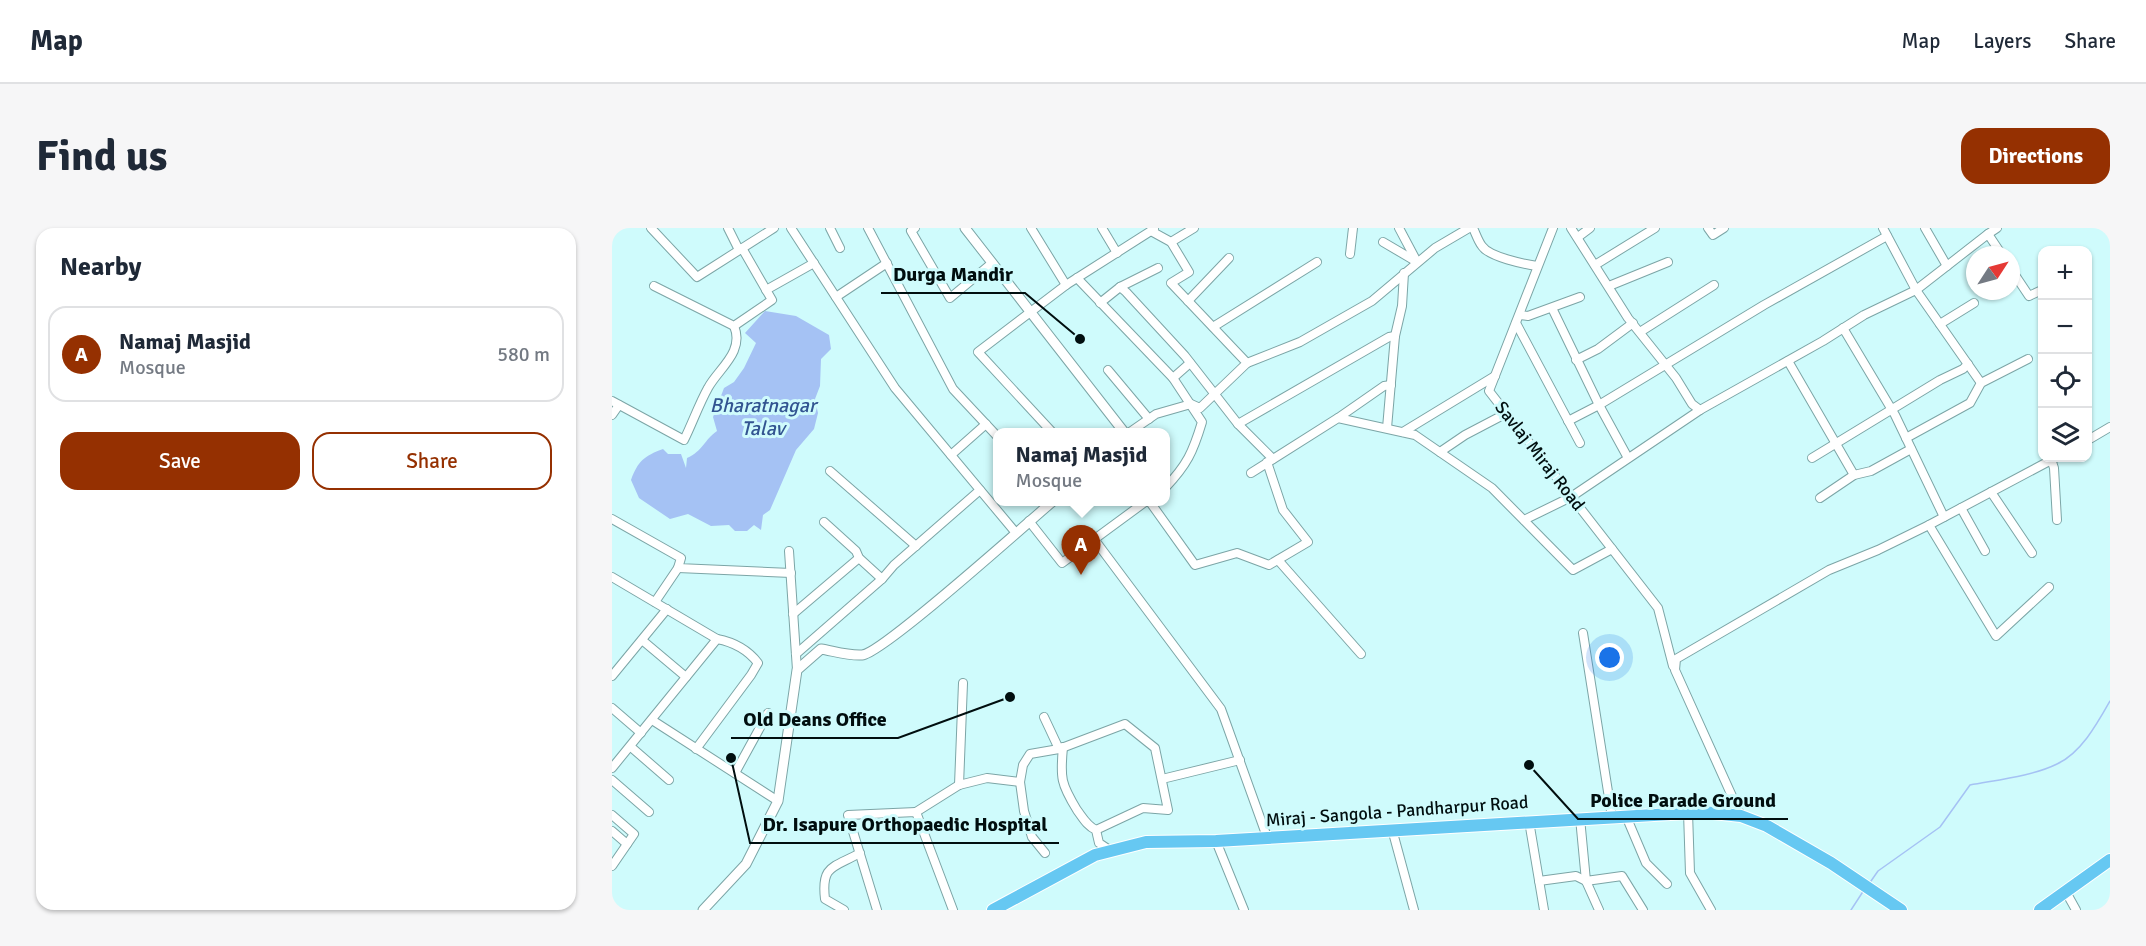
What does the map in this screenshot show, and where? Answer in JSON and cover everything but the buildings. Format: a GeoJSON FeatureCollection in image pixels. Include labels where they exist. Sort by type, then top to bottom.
{"type":"FeatureCollection","features":[{"type":"Feature","properties":{"kind":"highway","name":"Miraj - Sangola - Pandharpur Road"},"geometry":{"type":"LineString","coordinates":[[993,910],[1095,855],[1146,842],[1216,841],[1704,812],[1741,816],[1767,826],[1831,863],[1895,907]]}},
{"type":"Feature","properties":{"kind":"highway"},"geometry":{"type":"LineString","coordinates":[[2040,910],[2110,860]]}},
{"type":"Feature","properties":{"kind":"street"},"geometry":{"type":"LineString","coordinates":[[651,228],[697,277],[774,228]]}},
{"type":"Feature","properties":{"kind":"street"},"geometry":{"type":"LineString","coordinates":[[728,228],[772,300],[734,326]]}},
{"type":"Feature","properties":{"kind":"street"},"geometry":{"type":"LineString","coordinates":[[791,228],[895,388],[993,506]]}},
{"type":"Feature","properties":{"kind":"street"},"geometry":{"type":"LineString","coordinates":[[830,228],[840,248]]}},
{"type":"Feature","properties":{"kind":"street"},"geometry":{"type":"LineString","coordinates":[[868,228],[953,389],[993,432]]}},
{"type":"Feature","properties":{"kind":"street"},"geometry":{"type":"LineString","coordinates":[[965,228],[1121,428]]}},
{"type":"Feature","properties":{"kind":"street"},"geometry":{"type":"LineString","coordinates":[[1031,228],[1066,285]]}},
{"type":"Feature","properties":{"kind":"street"},"geometry":{"type":"LineString","coordinates":[[1102,228],[1117,252]]}},
{"type":"Feature","properties":{"kind":"street"},"geometry":{"type":"LineString","coordinates":[[1171,242],[1194,228]]}},
{"type":"Feature","properties":{"kind":"street"},"geometry":{"type":"LineString","coordinates":[[1350,254],[1353,228]]}},
{"type":"Feature","properties":{"kind":"street"},"geometry":{"type":"LineString","coordinates":[[1399,228],[1417,262]]}},
{"type":"Feature","properties":{"kind":"street"},"geometry":{"type":"LineString","coordinates":[[1136,428],[1156,414],[1191,404],[1200,408],[1247,363],[1300,342],[1372,300],[1457,231],[1471,228],[1486,251],[1503,258],[1537,266]]}},
{"type":"Feature","properties":{"kind":"street","name":"Savlaj Miraj Road"},"geometry":{"type":"LineString","coordinates":[[1553,228],[1490,391],[1658,608],[1675,670],[1741,816]]}},
{"type":"Feature","properties":{"kind":"street"},"geometry":{"type":"LineString","coordinates":[[1571,228],[1633,323],[1692,404],[1700,410]]}},
{"type":"Feature","properties":{"kind":"street"},"geometry":{"type":"LineString","coordinates":[[1578,237],[1590,228]]}},
{"type":"Feature","properties":{"kind":"street"},"geometry":{"type":"LineString","coordinates":[[1595,265],[1655,228]]}},
{"type":"Feature","properties":{"kind":"street"},"geometry":{"type":"LineString","coordinates":[[1708,228],[1713,235],[1724,228]]}},
{"type":"Feature","properties":{"kind":"street"},"geometry":{"type":"LineString","coordinates":[[1925,228],[1947,266]]}},
{"type":"Feature","properties":{"kind":"street"},"geometry":{"type":"LineString","coordinates":[[1524,520],[1571,497],[1700,410],[1864,315],[1916,290],[1997,228]]}},
{"type":"Feature","properties":{"kind":"street"},"geometry":{"type":"LineString","coordinates":[[912,229],[950,298],[992,262]]}},
{"type":"Feature","properties":{"kind":"street"},"geometry":{"type":"LineString","coordinates":[[1048,428],[978,352],[1066,285],[1153,229],[1171,242],[1189,272],[1171,283],[1247,363]]}},
{"type":"Feature","properties":{"kind":"street"},"geometry":{"type":"LineString","coordinates":[[1568,421],[1599,405],[1885,232],[1916,290],[1982,383]]}},
{"type":"Feature","properties":{"kind":"street"},"geometry":{"type":"LineString","coordinates":[[1988,234],[1996,246]]}},
{"type":"Feature","properties":{"kind":"street"},"geometry":{"type":"LineString","coordinates":[[1383,242],[1417,262]]}},
{"type":"Feature","properties":{"kind":"street"},"geometry":{"type":"LineString","coordinates":[[1188,301],[1229,258]]}},
{"type":"Feature","properties":{"kind":"street"},"geometry":{"type":"LineString","coordinates":[[1213,327],[1317,262]]}},
{"type":"Feature","properties":{"kind":"street"},"geometry":{"type":"LineString","coordinates":[[1609,286],[1668,262]]}},
{"type":"Feature","properties":{"kind":"street"},"geometry":{"type":"LineString","coordinates":[[766,290],[814,263]]}},
{"type":"Feature","properties":{"kind":"street"},"geometry":{"type":"LineString","coordinates":[[836,297],[887,263]]}},
{"type":"Feature","properties":{"kind":"street"},"geometry":{"type":"LineString","coordinates":[[1100,303],[1120,287],[1158,268]]}},
{"type":"Feature","properties":{"kind":"street"},"geometry":{"type":"LineString","coordinates":[[1387,428],[1395,336],[1402,306],[1404,273]]}},
{"type":"Feature","properties":{"kind":"street"},"geometry":{"type":"LineString","coordinates":[[1077,278],[1173,378],[1202,422],[1194,449],[1185,465],[1170,482]]}},
{"type":"Feature","properties":{"kind":"street"},"geometry":{"type":"LineString","coordinates":[[2020,282],[2029,296],[2038,292]]}},
{"type":"Feature","properties":{"kind":"street"},"geometry":{"type":"LineString","coordinates":[[1640,332],[1714,285]]}},
{"type":"Feature","properties":{"kind":"street"},"geometry":{"type":"LineString","coordinates":[[612,415],[615,403],[684,440],[708,387],[730,361],[738,334],[734,326],[654,286]]}},
{"type":"Feature","properties":{"kind":"street"},"geometry":{"type":"LineString","coordinates":[[1120,287],[1190,363],[1270,461],[1283,510],[1308,542],[1269,565],[1237,553],[1196,566],[1154,506]]}},
{"type":"Feature","properties":{"kind":"street"},"geometry":{"type":"LineString","coordinates":[[1580,297],[1518,319],[1580,443]]}},
{"type":"Feature","properties":{"kind":"street"},"geometry":{"type":"LineString","coordinates":[[1940,324],[1974,303]]}},
{"type":"Feature","properties":{"kind":"street"},"geometry":{"type":"LineString","coordinates":[[1552,308],[1576,360],[1628,458]]}},
{"type":"Feature","properties":{"kind":"street"},"geometry":{"type":"LineString","coordinates":[[1576,360],[1598,349],[1633,323]]}},
{"type":"Feature","properties":{"kind":"street"},"geometry":{"type":"LineString","coordinates":[[1844,328],[1892,409],[1944,517]]}},
{"type":"Feature","properties":{"kind":"street"},"geometry":{"type":"LineString","coordinates":[[1239,424],[1319,376],[1389,337],[1395,336]]}},
{"type":"Feature","properties":{"kind":"street"},"geometry":{"type":"LineString","coordinates":[[1906,438],[1970,403],[1982,383],[2028,359]]}},
{"type":"Feature","properties":{"kind":"street"},"geometry":{"type":"LineString","coordinates":[[1788,361],[1854,475]]}},
{"type":"Feature","properties":{"kind":"street"},"geometry":{"type":"LineString","coordinates":[[1173,378],[1190,363]]}},
{"type":"Feature","properties":{"kind":"street"},"geometry":{"type":"LineString","coordinates":[[1812,458],[1968,364]]}},
{"type":"Feature","properties":{"kind":"street"},"geometry":{"type":"LineString","coordinates":[[1108,370],[1149,419]]}},
{"type":"Feature","properties":{"kind":"street"},"geometry":{"type":"LineString","coordinates":[[1403,432],[1495,376]]}},
{"type":"Feature","properties":{"kind":"street"},"geometry":{"type":"LineString","coordinates":[[1251,473],[1384,386],[1391,385]]}},
{"type":"Feature","properties":{"kind":"street"},"geometry":{"type":"LineString","coordinates":[[1440,452],[1465,435],[1507,413]]}},
{"type":"Feature","properties":{"kind":"street"},"geometry":{"type":"LineString","coordinates":[[1338,418],[1415,435],[1492,488],[1573,570],[1612,549]]}},
{"type":"Feature","properties":{"kind":"street"},"geometry":{"type":"LineString","coordinates":[[951,455],[986,424]]}},
{"type":"Feature","properties":{"kind":"street"},"geometry":{"type":"LineString","coordinates":[[2092,438],[2110,427]]}},
{"type":"Feature","properties":{"kind":"street"},"geometry":{"type":"LineString","coordinates":[[1820,498],[1854,475],[1871,471],[1911,449]]}},
{"type":"Feature","properties":{"kind":"street"},"geometry":{"type":"LineString","coordinates":[[1675,670],[1676,658],[1829,570],[1878,550],[1929,525],[2046,462]]}},
{"type":"Feature","properties":{"kind":"street"},"geometry":{"type":"LineString","coordinates":[[2053,462],[2058,520]]}},
{"type":"Feature","properties":{"kind":"street"},"geometry":{"type":"LineString","coordinates":[[830,471],[916,546]]}},
{"type":"Feature","properties":{"kind":"street"},"geometry":{"type":"LineString","coordinates":[[796,654],[980,490]]}},
{"type":"Feature","properties":{"kind":"street"},"geometry":{"type":"LineString","coordinates":[[1991,492],[2032,553]]}},
{"type":"Feature","properties":{"kind":"street"},"geometry":{"type":"LineString","coordinates":[[993,506],[1016,533]]}},
{"type":"Feature","properties":{"kind":"street"},"geometry":{"type":"LineString","coordinates":[[797,670],[821,649],[864,655],[880,645],[911,622],[1046,506]]}},
{"type":"Feature","properties":{"kind":"street"},"geometry":{"type":"LineString","coordinates":[[1029,521],[1062,563],[1138,506]]}},
{"type":"Feature","properties":{"kind":"street"},"geometry":{"type":"LineString","coordinates":[[1961,508],[1985,551]]}},
{"type":"Feature","properties":{"kind":"street"},"geometry":{"type":"LineString","coordinates":[[612,519],[681,558],[678,568],[655,602]]}},
{"type":"Feature","properties":{"kind":"street"},"geometry":{"type":"LineString","coordinates":[[824,522],[882,579]]}},
{"type":"Feature","properties":{"kind":"street"},"geometry":{"type":"LineString","coordinates":[[1929,525],[1996,636],[2049,587]]}},
{"type":"Feature","properties":{"kind":"street"},"geometry":{"type":"LineString","coordinates":[[1094,539],[1221,709],[1266,837]]}},
{"type":"Feature","properties":{"kind":"street"},"geometry":{"type":"LineString","coordinates":[[703,910],[746,864],[778,801],[797,670],[789,551]]}},
{"type":"Feature","properties":{"kind":"street"},"geometry":{"type":"LineString","coordinates":[[793,614],[859,558]]}},
{"type":"Feature","properties":{"kind":"street"},"geometry":{"type":"LineString","coordinates":[[1278,560],[1361,654]]}},
{"type":"Feature","properties":{"kind":"street"},"geometry":{"type":"LineString","coordinates":[[678,568],[791,573]]}},
{"type":"Feature","properties":{"kind":"street"},"geometry":{"type":"LineString","coordinates":[[612,577],[717,639],[751,653],[758,663],[696,748]]}},
{"type":"Feature","properties":{"kind":"street"},"geometry":{"type":"LineString","coordinates":[[612,676],[667,609]]}},
{"type":"Feature","properties":{"kind":"street"},"geometry":{"type":"LineString","coordinates":[[1582,633],[1612,817]]}},
{"type":"Feature","properties":{"kind":"street"},"geometry":{"type":"LineString","coordinates":[[612,769],[717,639]]}},
{"type":"Feature","properties":{"kind":"street"},"geometry":{"type":"LineString","coordinates":[[642,640],[686,677]]}},
{"type":"Feature","properties":{"kind":"street"},"geometry":{"type":"LineString","coordinates":[[959,785],[963,683]]}},
{"type":"Feature","properties":{"kind":"street"},"geometry":{"type":"LineString","coordinates":[[612,708],[641,733]]}},
{"type":"Feature","properties":{"kind":"street"},"geometry":{"type":"LineString","coordinates":[[735,773],[768,713]]}},
{"type":"Feature","properties":{"kind":"street"},"geometry":{"type":"LineString","coordinates":[[1044,717],[1061,748],[1061,770],[1065,790],[1088,826],[1096,830]]}},
{"type":"Feature","properties":{"kind":"street"},"geometry":{"type":"LineString","coordinates":[[652,720],[778,801]]}},
{"type":"Feature","properties":{"kind":"street"},"geometry":{"type":"LineString","coordinates":[[1045,853],[1032,837],[1024,811],[1020,782],[1023,765],[1030,754],[1061,748],[1125,723],[1155,748],[1168,810],[1143,808],[1096,830]]}},
{"type":"Feature","properties":{"kind":"street"},"geometry":{"type":"LineString","coordinates":[[631,747],[669,780]]}},
{"type":"Feature","properties":{"kind":"street"},"geometry":{"type":"LineString","coordinates":[[1162,779],[1240,760]]}},
{"type":"Feature","properties":{"kind":"street"},"geometry":{"type":"LineString","coordinates":[[877,910],[848,815],[916,812],[959,785],[987,778],[1020,782]]}},
{"type":"Feature","properties":{"kind":"street"},"geometry":{"type":"LineString","coordinates":[[612,780],[649,812]]}},
{"type":"Feature","properties":{"kind":"street"},"geometry":{"type":"LineString","coordinates":[[916,812],[953,910]]}},
{"type":"Feature","properties":{"kind":"street"},"geometry":{"type":"LineString","coordinates":[[1688,813],[1690,873],[1711,910]]}},
{"type":"Feature","properties":{"kind":"street"},"geometry":{"type":"LineString","coordinates":[[612,815],[634,834],[613,862]]}},
{"type":"Feature","properties":{"kind":"street"},"geometry":{"type":"LineString","coordinates":[[1626,816],[1646,863],[1667,884]]}},
{"type":"Feature","properties":{"kind":"street"},"geometry":{"type":"LineString","coordinates":[[1580,818],[1586,881],[1599,910]]}},
{"type":"Feature","properties":{"kind":"street"},"geometry":{"type":"LineString","coordinates":[[1529,821],[1544,910]]}},
{"type":"Feature","properties":{"kind":"street"},"geometry":{"type":"LineString","coordinates":[[1392,829],[1414,910]]}},
{"type":"Feature","properties":{"kind":"street"},"geometry":{"type":"LineString","coordinates":[[1096,830],[1099,843],[1111,851]]}},
{"type":"Feature","properties":{"kind":"street"},"geometry":{"type":"LineString","coordinates":[[612,831],[627,844]]}},
{"type":"Feature","properties":{"kind":"street"},"geometry":{"type":"LineString","coordinates":[[1216,841],[1244,910]]}},
{"type":"Feature","properties":{"kind":"street"},"geometry":{"type":"LineString","coordinates":[[844,910],[825,899],[823,881],[829,870],[860,853]]}},
{"type":"Feature","properties":{"kind":"street"},"geometry":{"type":"LineString","coordinates":[[1539,881],[1576,876],[1586,881],[1622,876],[1642,910]]}},
{"type":"Feature","properties":{"kind":"street"},"geometry":{"type":"LineString","coordinates":[[2066,892],[2076,910]]}},
{"type":"Feature","properties":{"kind":"water","name":"Bharatnagar Talav"},"geometry":{"type":"Polygon","coordinates":[[[765,311],[796,316],[829,335],[831,349],[821,359],[820,386],[815,399],[818,413],[814,429],[796,450],[770,510],[763,515],[761,530],[754,525],[747,531],[735,531],[729,525],[711,526],[688,514],[670,519],[639,498],[631,480],[643,460],[663,449],[668,454],[681,454],[686,468],[687,458],[697,452],[717,431],[713,417],[724,388],[734,382],[744,368],[756,343],[745,333],[765,311]]]}},
{"type":"Feature","properties":{"kind":"waterway"},"geometry":{"type":"LineString","coordinates":[[1871,881],[1878,871],[1940,827],[1970,785],[2037,772],[2057,764],[2074,753],[2088,737],[2110,701]]}},
{"type":"Feature","properties":{"kind":"waterway"},"geometry":{"type":"LineString","coordinates":[[1851,910],[1864,890]]}},
{"type":"Feature","properties":{"kind":"place","name":"Durga Mandir"},"geometry":{"type":"Point","coordinates":[1080,339]}},
{"type":"Feature","properties":{"kind":"place","name":"Namaj Masjid"},"geometry":{"type":"Point","coordinates":[1081,575]}},
{"type":"Feature","properties":{"kind":"place","name":"Old Deans Office"},"geometry":{"type":"Point","coordinates":[1010,697]}},
{"type":"Feature","properties":{"kind":"place","name":"Dr. Isapure Orthopaedic Hospital"},"geometry":{"type":"Point","coordinates":[731,758]}},
{"type":"Feature","properties":{"kind":"place","name":"Police Parade Ground"},"geometry":{"type":"Point","coordinates":[1529,765]}}]}
